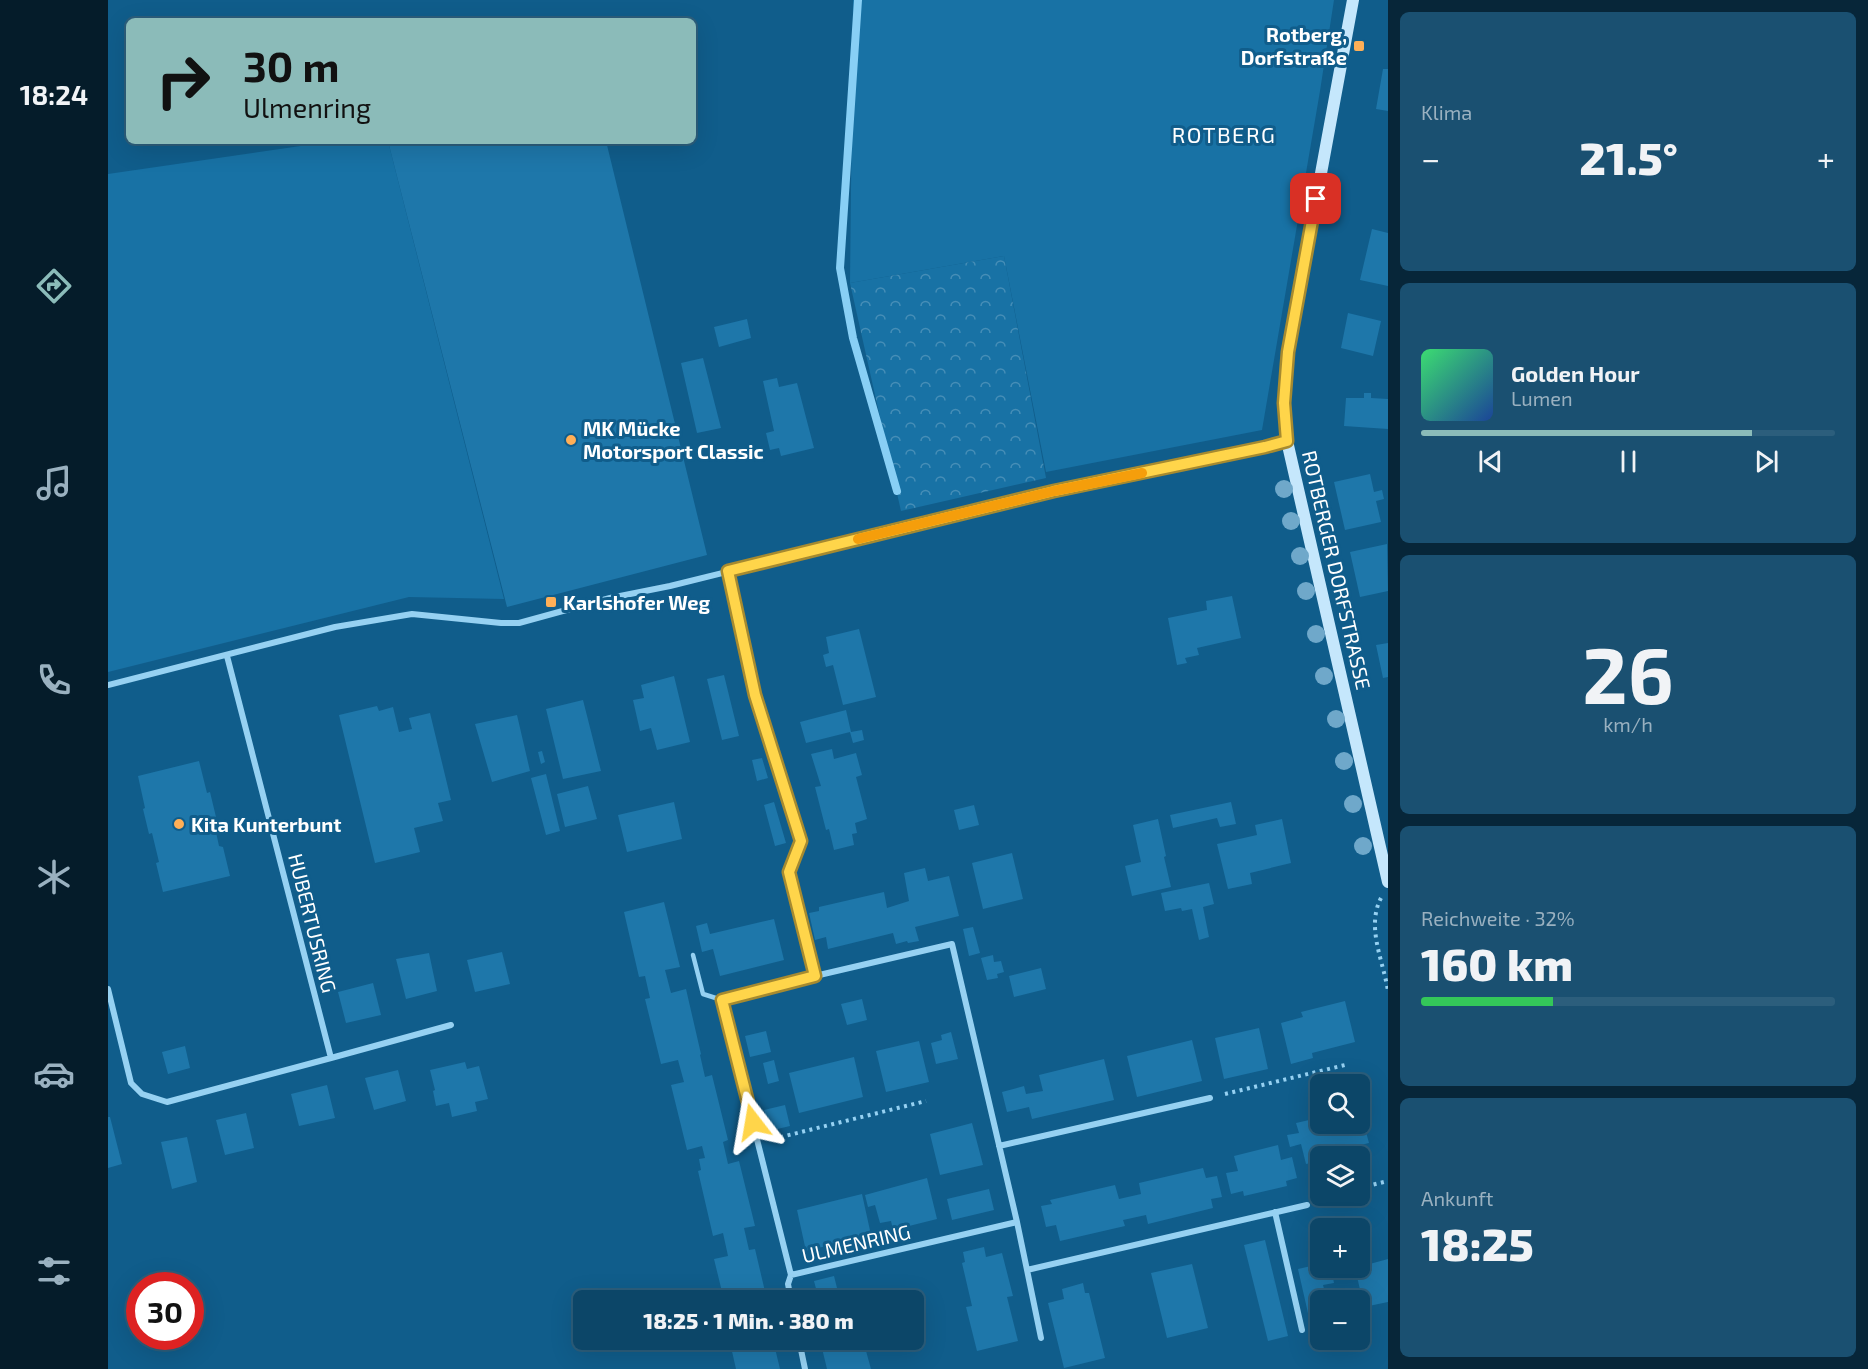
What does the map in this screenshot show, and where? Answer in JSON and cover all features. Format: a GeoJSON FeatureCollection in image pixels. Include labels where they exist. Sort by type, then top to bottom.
{"type":"FeatureCollection","features":[{"type":"Feature","properties":{"kind":"main road","name":"ROTBERGER DORFSTRASSE"},"geometry":{"type":"LineString","coordinates":[[1353,0],[1288,352],[1284,403],[1287,441],[1388,882]]}},
{"type":"Feature","properties":{"kind":"street"},"geometry":{"type":"LineString","coordinates":[[108,686],[335,627],[412,614],[501,623],[519,622],[1054,491],[1287,441]]}},
{"type":"Feature","properties":{"kind":"street"},"geometry":{"type":"LineString","coordinates":[[728,571],[755,695],[801,841],[789,872],[815,976]]}},
{"type":"Feature","properties":{"kind":"street","name":"HUBERTUSRING"},"geometry":{"type":"LineString","coordinates":[[227,656],[331,1058]]}},
{"type":"Feature","properties":{"kind":"street"},"geometry":{"type":"LineString","coordinates":[[722,1000],[952,944],[1017,1222],[1041,1338]]}},
{"type":"Feature","properties":{"kind":"street"},"geometry":{"type":"LineString","coordinates":[[108,989],[131,1083],[142,1094],[167,1102],[451,1025]]}},
{"type":"Feature","properties":{"kind":"street","name":"ULMENRING"},"geometry":{"type":"LineString","coordinates":[[722,1000],[791,1275],[1017,1222]]}},
{"type":"Feature","properties":{"kind":"street"},"geometry":{"type":"LineString","coordinates":[[999,1146],[1210,1098]]}},
{"type":"Feature","properties":{"kind":"street"},"geometry":{"type":"LineString","coordinates":[[1027,1270],[1307,1205]]}},
{"type":"Feature","properties":{"kind":"street"},"geometry":{"type":"LineString","coordinates":[[1275,1212],[1302,1330]]}},
{"type":"Feature","properties":{"kind":"street"},"geometry":{"type":"LineString","coordinates":[[789,1290],[788,1284],[791,1275]]}},
{"type":"Feature","properties":{"kind":"street"},"geometry":{"type":"LineString","coordinates":[[801,1350],[805,1369]]}},
{"type":"Feature","properties":{"kind":"lane"},"geometry":{"type":"LineString","coordinates":[[693,955],[703,994],[722,1000]]}},
{"type":"Feature","properties":{"kind":"path"},"geometry":{"type":"LineString","coordinates":[[1383,894],[1377,904],[1375,933],[1388,990]]}},
{"type":"Feature","properties":{"kind":"path"},"geometry":{"type":"LineString","coordinates":[[1210,1098],[1346,1065]]}},
{"type":"Feature","properties":{"kind":"path"},"geometry":{"type":"LineString","coordinates":[[758,1143],[926,1101]]}},
{"type":"Feature","properties":{"kind":"path"},"geometry":{"type":"LineString","coordinates":[[1370,1186],[1388,1182]]}},
{"type":"Feature","properties":{"kind":"green space"},"geometry":{"type":"Polygon","coordinates":[[[853,0],[1334,0],[1262,430],[1046,472],[1004,256],[850,283],[853,0]]]}},
{"type":"Feature","properties":{"kind":"green space"},"geometry":{"type":"Polygon","coordinates":[[[314,144],[389,144],[504,599],[409,597],[108,672],[108,174],[314,144]]]}},
{"type":"Feature","properties":{"kind":"green space"},"geometry":{"type":"Polygon","coordinates":[[[1004,256],[1046,478],[901,511],[850,283],[1004,256]]]}},
{"type":"Feature","properties":{"kind":"building"},"geometry":{"type":"Polygon","coordinates":[[[1383,69],[1388,69],[1388,111],[1376,109],[1383,69]]]}},
{"type":"Feature","properties":{"kind":"building","name":"MK Mücke Motorsport Classic"},"geometry":{"type":"Polygon","coordinates":[[[389,144],[607,144],[707,555],[507,607],[389,144]]]}},
{"type":"Feature","properties":{"kind":"building"},"geometry":{"type":"Polygon","coordinates":[[[1372,229],[1388,233],[1388,286],[1360,280],[1372,229]]]}},
{"type":"Feature","properties":{"kind":"building"},"geometry":{"type":"Polygon","coordinates":[[[1348,313],[1381,321],[1373,356],[1341,348],[1348,313]]]}},
{"type":"Feature","properties":{"kind":"building"},"geometry":{"type":"Polygon","coordinates":[[[747,319],[751,338],[719,347],[714,327],[747,319]]]}},
{"type":"Feature","properties":{"kind":"building"},"geometry":{"type":"Polygon","coordinates":[[[703,358],[721,428],[697,433],[681,363],[703,358]]]}},
{"type":"Feature","properties":{"kind":"building"},"geometry":{"type":"Polygon","coordinates":[[[777,378],[779,387],[797,383],[814,448],[781,456],[779,448],[770,450],[766,433],[774,431],[763,381],[777,378]]]}},
{"type":"Feature","properties":{"kind":"building"},"geometry":{"type":"Polygon","coordinates":[[[1364,393],[1371,393],[1371,398],[1388,399],[1388,429],[1344,426],[1346,398],[1364,398],[1364,393]]]}},
{"type":"Feature","properties":{"kind":"building"},"geometry":{"type":"Polygon","coordinates":[[[1370,474],[1374,492],[1382,490],[1384,499],[1376,501],[1381,522],[1345,530],[1334,482],[1370,474]]]}},
{"type":"Feature","properties":{"kind":"building"},"geometry":{"type":"Polygon","coordinates":[[[1387,544],[1388,591],[1360,597],[1350,552],[1387,544]]]}},
{"type":"Feature","properties":{"kind":"building"},"geometry":{"type":"Polygon","coordinates":[[[1232,596],[1241,638],[1197,648],[1199,655],[1185,658],[1187,663],[1177,665],[1168,618],[1207,610],[1206,601],[1232,596]]]}},
{"type":"Feature","properties":{"kind":"building"},"geometry":{"type":"Polygon","coordinates":[[[859,629],[876,697],[843,705],[833,665],[826,667],[823,655],[829,653],[826,637],[859,629]]]}},
{"type":"Feature","properties":{"kind":"building"},"geometry":{"type":"Polygon","coordinates":[[[1388,643],[1388,677],[1383,678],[1376,645],[1388,643]]]}},
{"type":"Feature","properties":{"kind":"building"},"geometry":{"type":"Polygon","coordinates":[[[724,675],[739,736],[722,740],[707,679],[724,675]]]}},
{"type":"Feature","properties":{"kind":"building"},"geometry":{"type":"Polygon","coordinates":[[[674,676],[690,742],[657,750],[651,728],[640,731],[633,700],[644,698],[641,685],[674,676]]]}},
{"type":"Feature","properties":{"kind":"building"},"geometry":{"type":"Polygon","coordinates":[[[583,700],[601,771],[563,779],[546,709],[583,700]]]}},
{"type":"Feature","properties":{"kind":"building"},"geometry":{"type":"Polygon","coordinates":[[[377,706],[379,711],[393,707],[399,732],[412,729],[409,718],[430,713],[451,800],[438,803],[443,821],[414,828],[420,852],[375,863],[339,715],[377,706]]]}},
{"type":"Feature","properties":{"kind":"building"},"geometry":{"type":"Polygon","coordinates":[[[846,710],[851,732],[862,730],[864,740],[853,743],[850,732],[806,743],[800,722],[846,710]]]}},
{"type":"Feature","properties":{"kind":"building"},"geometry":{"type":"Polygon","coordinates":[[[517,715],[530,771],[492,782],[475,724],[517,715]]]}},
{"type":"Feature","properties":{"kind":"building"},"geometry":{"type":"Polygon","coordinates":[[[832,749],[834,759],[856,753],[862,775],[856,777],[867,819],[855,823],[857,833],[852,834],[854,845],[834,850],[829,829],[826,830],[815,787],[821,786],[811,754],[832,749]]]}},
{"type":"Feature","properties":{"kind":"building"},"geometry":{"type":"Polygon","coordinates":[[[542,751],[545,762],[541,764],[538,752],[542,751]]]}},
{"type":"Feature","properties":{"kind":"building"},"geometry":{"type":"Polygon","coordinates":[[[762,758],[768,778],[757,781],[752,760],[762,758]]]}},
{"type":"Feature","properties":{"kind":"building"},"geometry":{"type":"Polygon","coordinates":[[[199,761],[216,817],[213,818],[219,846],[223,847],[230,876],[163,892],[156,863],[159,862],[152,833],[149,834],[138,776],[199,761]]]}},
{"type":"Feature","properties":{"kind":"building"},"geometry":{"type":"Polygon","coordinates":[[[546,774],[560,831],[546,835],[531,778],[546,774]]]}},
{"type":"Feature","properties":{"kind":"building"},"geometry":{"type":"Polygon","coordinates":[[[588,786],[597,819],[565,827],[557,794],[588,786]]]}},
{"type":"Feature","properties":{"kind":"building"},"geometry":{"type":"Polygon","coordinates":[[[674,802],[682,839],[627,852],[618,815],[674,802]]]}},
{"type":"Feature","properties":{"kind":"building"},"geometry":{"type":"Polygon","coordinates":[[[774,802],[786,843],[775,846],[764,805],[774,802]]]}},
{"type":"Feature","properties":{"kind":"building"},"geometry":{"type":"Polygon","coordinates":[[[1231,802],[1236,824],[1220,827],[1217,818],[1173,828],[1170,815],[1231,802]]]}},
{"type":"Feature","properties":{"kind":"building"},"geometry":{"type":"Polygon","coordinates":[[[974,805],[979,825],[959,830],[954,810],[974,805]]]}},
{"type":"Feature","properties":{"kind":"building"},"geometry":{"type":"Polygon","coordinates":[[[1158,819],[1171,887],[1132,896],[1125,866],[1141,862],[1133,825],[1158,819]]]}},
{"type":"Feature","properties":{"kind":"building"},"geometry":{"type":"Polygon","coordinates":[[[1282,819],[1291,863],[1250,873],[1252,884],[1228,889],[1217,844],[1257,835],[1255,825],[1282,819]]]}},
{"type":"Feature","properties":{"kind":"building"},"geometry":{"type":"Polygon","coordinates":[[[1012,853],[1023,899],[983,909],[972,863],[1012,853]]]}},
{"type":"Feature","properties":{"kind":"building"},"geometry":{"type":"Polygon","coordinates":[[[925,868],[928,881],[949,876],[959,916],[915,927],[919,941],[908,943],[907,941],[896,944],[893,933],[828,949],[826,937],[815,940],[809,913],[819,911],[819,907],[884,892],[887,908],[909,901],[904,873],[925,868]]]}},
{"type":"Feature","properties":{"kind":"building"},"geometry":{"type":"Polygon","coordinates":[[[1209,883],[1214,904],[1203,907],[1209,937],[1199,940],[1192,909],[1182,911],[1181,908],[1165,911],[1161,893],[1209,883]]]}},
{"type":"Feature","properties":{"kind":"building"},"geometry":{"type":"Polygon","coordinates":[[[664,902],[680,967],[665,970],[671,993],[686,989],[705,1077],[712,1075],[728,1140],[723,1142],[728,1164],[739,1161],[755,1226],[744,1228],[749,1250],[755,1249],[765,1290],[722,1290],[714,1259],[728,1256],[723,1233],[713,1236],[698,1171],[701,1170],[699,1159],[705,1158],[702,1146],[687,1150],[671,1085],[684,1082],[678,1060],[661,1064],[645,999],[650,998],[645,976],[639,977],[624,912],[664,902]]]}},
{"type":"Feature","properties":{"kind":"building"},"geometry":{"type":"Polygon","coordinates":[[[774,919],[784,960],[720,976],[713,949],[702,952],[696,926],[707,923],[710,934],[774,919]]]}},
{"type":"Feature","properties":{"kind":"building"},"geometry":{"type":"Polygon","coordinates":[[[973,927],[980,953],[969,956],[963,929],[973,927]]]}},
{"type":"Feature","properties":{"kind":"building"},"geometry":{"type":"Polygon","coordinates":[[[502,952],[510,984],[475,992],[467,960],[502,952]]]}},
{"type":"Feature","properties":{"kind":"building"},"geometry":{"type":"Polygon","coordinates":[[[429,953],[437,991],[406,999],[396,959],[429,953]]]}},
{"type":"Feature","properties":{"kind":"building"},"geometry":{"type":"Polygon","coordinates":[[[993,955],[994,962],[1001,961],[1004,972],[997,974],[998,978],[987,980],[981,958],[993,955]]]}},
{"type":"Feature","properties":{"kind":"building"},"geometry":{"type":"Polygon","coordinates":[[[1041,968],[1046,989],[1014,997],[1009,976],[1041,968]]]}},
{"type":"Feature","properties":{"kind":"building"},"geometry":{"type":"Polygon","coordinates":[[[373,983],[381,1015],[346,1023],[338,992],[373,983]]]}},
{"type":"Feature","properties":{"kind":"building"},"geometry":{"type":"Polygon","coordinates":[[[862,999],[867,1020],[847,1025],[841,1004],[862,999]]]}},
{"type":"Feature","properties":{"kind":"building"},"geometry":{"type":"Polygon","coordinates":[[[1345,1001],[1355,1042],[1312,1053],[1313,1058],[1291,1064],[1281,1023],[1303,1017],[1301,1012],[1345,1001]]]}},
{"type":"Feature","properties":{"kind":"building"},"geometry":{"type":"Polygon","coordinates":[[[1259,1028],[1268,1069],[1224,1079],[1215,1038],[1259,1028]]]}},
{"type":"Feature","properties":{"kind":"building"},"geometry":{"type":"Polygon","coordinates":[[[766,1031],[771,1052],[750,1057],[745,1036],[766,1031]]]}},
{"type":"Feature","properties":{"kind":"building"},"geometry":{"type":"Polygon","coordinates":[[[951,1032],[958,1059],[936,1064],[931,1043],[942,1040],[941,1035],[951,1032]]]}},
{"type":"Feature","properties":{"kind":"building"},"geometry":{"type":"Polygon","coordinates":[[[1192,1040],[1202,1081],[1137,1097],[1127,1056],[1192,1040]]]}},
{"type":"Feature","properties":{"kind":"building"},"geometry":{"type":"Polygon","coordinates":[[[919,1041],[929,1082],[886,1092],[876,1051],[919,1041]]]}},
{"type":"Feature","properties":{"kind":"building"},"geometry":{"type":"Polygon","coordinates":[[[185,1046],[190,1068],[168,1074],[162,1052],[185,1046]]]}},
{"type":"Feature","properties":{"kind":"building"},"geometry":{"type":"Polygon","coordinates":[[[854,1057],[863,1097],[799,1113],[789,1073],[854,1057]]]}},
{"type":"Feature","properties":{"kind":"building"},"geometry":{"type":"Polygon","coordinates":[[[1104,1059],[1114,1100],[1032,1119],[1029,1107],[1007,1112],[1002,1092],[1024,1086],[1026,1094],[1043,1091],[1039,1075],[1104,1059]]]}},
{"type":"Feature","properties":{"kind":"building"},"geometry":{"type":"Polygon","coordinates":[[[774,1060],[779,1081],[768,1084],[763,1063],[774,1060]]]}},
{"type":"Feature","properties":{"kind":"building"},"geometry":{"type":"Polygon","coordinates":[[[465,1062],[467,1069],[479,1066],[488,1099],[475,1102],[477,1111],[452,1117],[449,1103],[436,1106],[430,1070],[465,1062]]]}},
{"type":"Feature","properties":{"kind":"building"},"geometry":{"type":"Polygon","coordinates":[[[398,1070],[406,1101],[374,1110],[365,1078],[398,1070]]]}},
{"type":"Feature","properties":{"kind":"building"},"geometry":{"type":"Polygon","coordinates":[[[327,1085],[335,1118],[299,1126],[291,1094],[327,1085]]]}},
{"type":"Feature","properties":{"kind":"building"},"geometry":{"type":"Polygon","coordinates":[[[785,1105],[790,1126],[769,1131],[764,1110],[785,1105]]]}},
{"type":"Feature","properties":{"kind":"building"},"geometry":{"type":"Polygon","coordinates":[[[246,1113],[254,1148],[225,1155],[216,1120],[246,1113]]]}},
{"type":"Feature","properties":{"kind":"building"},"geometry":{"type":"Polygon","coordinates":[[[108,1117],[110,1117],[122,1164],[108,1168],[108,1117]]]}},
{"type":"Feature","properties":{"kind":"building"},"geometry":{"type":"Polygon","coordinates":[[[1310,1120],[1310,1134],[1367,1134],[1369,1143],[1356,1146],[1310,1146],[1310,1163],[1306,1164],[1301,1144],[1290,1147],[1287,1135],[1299,1133],[1296,1123],[1310,1120]]]}},
{"type":"Feature","properties":{"kind":"building"},"geometry":{"type":"Polygon","coordinates":[[[972,1123],[983,1165],[940,1175],[930,1134],[972,1123]]]}},
{"type":"Feature","properties":{"kind":"building"},"geometry":{"type":"Polygon","coordinates":[[[187,1137],[197,1182],[172,1189],[161,1142],[187,1137]]]}},
{"type":"Feature","properties":{"kind":"building"},"geometry":{"type":"Polygon","coordinates":[[[1278,1145],[1281,1160],[1292,1157],[1297,1178],[1286,1181],[1287,1186],[1244,1196],[1243,1191],[1231,1194],[1226,1173],[1238,1171],[1234,1156],[1278,1145]]]}},
{"type":"Feature","properties":{"kind":"building"},"geometry":{"type":"Polygon","coordinates":[[[1203,1168],[1206,1178],[1217,1176],[1222,1197],[1211,1199],[1213,1208],[1148,1224],[1146,1215],[1123,1220],[1125,1226],[1060,1241],[1056,1225],[1046,1227],[1041,1206],[1052,1204],[1050,1200],[1115,1185],[1119,1199],[1141,1194],[1139,1183],[1203,1168]]]}},
{"type":"Feature","properties":{"kind":"building"},"geometry":{"type":"Polygon","coordinates":[[[927,1178],[937,1219],[893,1230],[891,1221],[880,1223],[875,1205],[868,1207],[865,1195],[927,1178]]]}},
{"type":"Feature","properties":{"kind":"building"},"geometry":{"type":"Polygon","coordinates":[[[989,1189],[994,1210],[952,1220],[947,1199],[989,1189]]]}},
{"type":"Feature","properties":{"kind":"building"},"geometry":{"type":"Polygon","coordinates":[[[862,1194],[871,1235],[806,1251],[797,1210],[862,1194]]]}},
{"type":"Feature","properties":{"kind":"building"},"geometry":{"type":"Polygon","coordinates":[[[1265,1240],[1288,1336],[1268,1341],[1244,1245],[1265,1240]]]}},
{"type":"Feature","properties":{"kind":"building"},"geometry":{"type":"Polygon","coordinates":[[[984,1247],[986,1257],[1002,1253],[1013,1296],[1007,1297],[1018,1341],[977,1351],[966,1307],[972,1306],[962,1263],[965,1262],[963,1252],[984,1247]]]}},
{"type":"Feature","properties":{"kind":"building"},"geometry":{"type":"Polygon","coordinates":[[[1388,1259],[1388,1302],[1370,1306],[1370,1290],[1360,1290],[1357,1278],[1370,1278],[1370,1264],[1388,1259]]]}},
{"type":"Feature","properties":{"kind":"building"},"geometry":{"type":"Polygon","coordinates":[[[1192,1264],[1208,1328],[1167,1338],[1151,1273],[1192,1264]]]}},
{"type":"Feature","properties":{"kind":"building"},"geometry":{"type":"Polygon","coordinates":[[[1310,1266],[1310,1278],[1333,1278],[1334,1283],[1323,1285],[1324,1290],[1310,1290],[1310,1322],[1298,1269],[1310,1266]]]}},
{"type":"Feature","properties":{"kind":"building"},"geometry":{"type":"Polygon","coordinates":[[[834,1276],[838,1290],[816,1290],[814,1281],[834,1276]]]}},
{"type":"Feature","properties":{"kind":"building"},"geometry":{"type":"Polygon","coordinates":[[[1083,1283],[1085,1293],[1089,1293],[1105,1358],[1064,1368],[1048,1303],[1064,1299],[1062,1289],[1083,1283]]]}},
{"type":"Feature","properties":{"kind":"building"},"geometry":{"type":"Polygon","coordinates":[[[732,1350],[775,1350],[780,1369],[736,1369],[732,1350]]]}},
{"type":"Feature","properties":{"kind":"building"},"geometry":{"type":"Polygon","coordinates":[[[822,1350],[866,1350],[871,1369],[827,1369],[822,1350]]]}},
{"type":"Feature","properties":{"kind":"waterway"},"geometry":{"type":"LineString","coordinates":[[858,0],[840,268],[853,338],[897,491]]}},
{"type":"Feature","properties":{"kind":"slow traffic"},"geometry":{"type":"LineString","coordinates":[[858,539],[1054,491],[1142,473]]}},
{"type":"Feature","properties":{"kind":"place","name":"Rotberg, Dorfstraße"},"geometry":{"type":"Point","coordinates":[1359,46]}},
{"type":"Feature","properties":{"kind":"place","name":"MK Mücke Motorsport Classic"},"geometry":{"type":"Point","coordinates":[571,440]}},
{"type":"Feature","properties":{"kind":"place","name":"Karlshofer Weg"},"geometry":{"type":"Point","coordinates":[551,602]}},
{"type":"Feature","properties":{"kind":"place","name":"Kita Kunterbunt"},"geometry":{"type":"Point","coordinates":[179,824]}},
{"type":"Feature","properties":{"kind":"district","name":"ROTBERG"},"geometry":{"type":"Point","coordinates":[1224,134]}},
{"type":"Feature","properties":{"kind":"route"},"geometry":{"type":"LineString","coordinates":[[753,1122],[722,1000],[815,976],[789,872],[801,841],[755,695],[728,571],[1054,491],[1287,441],[1284,403],[1288,352],[1316,199]]}}]}
